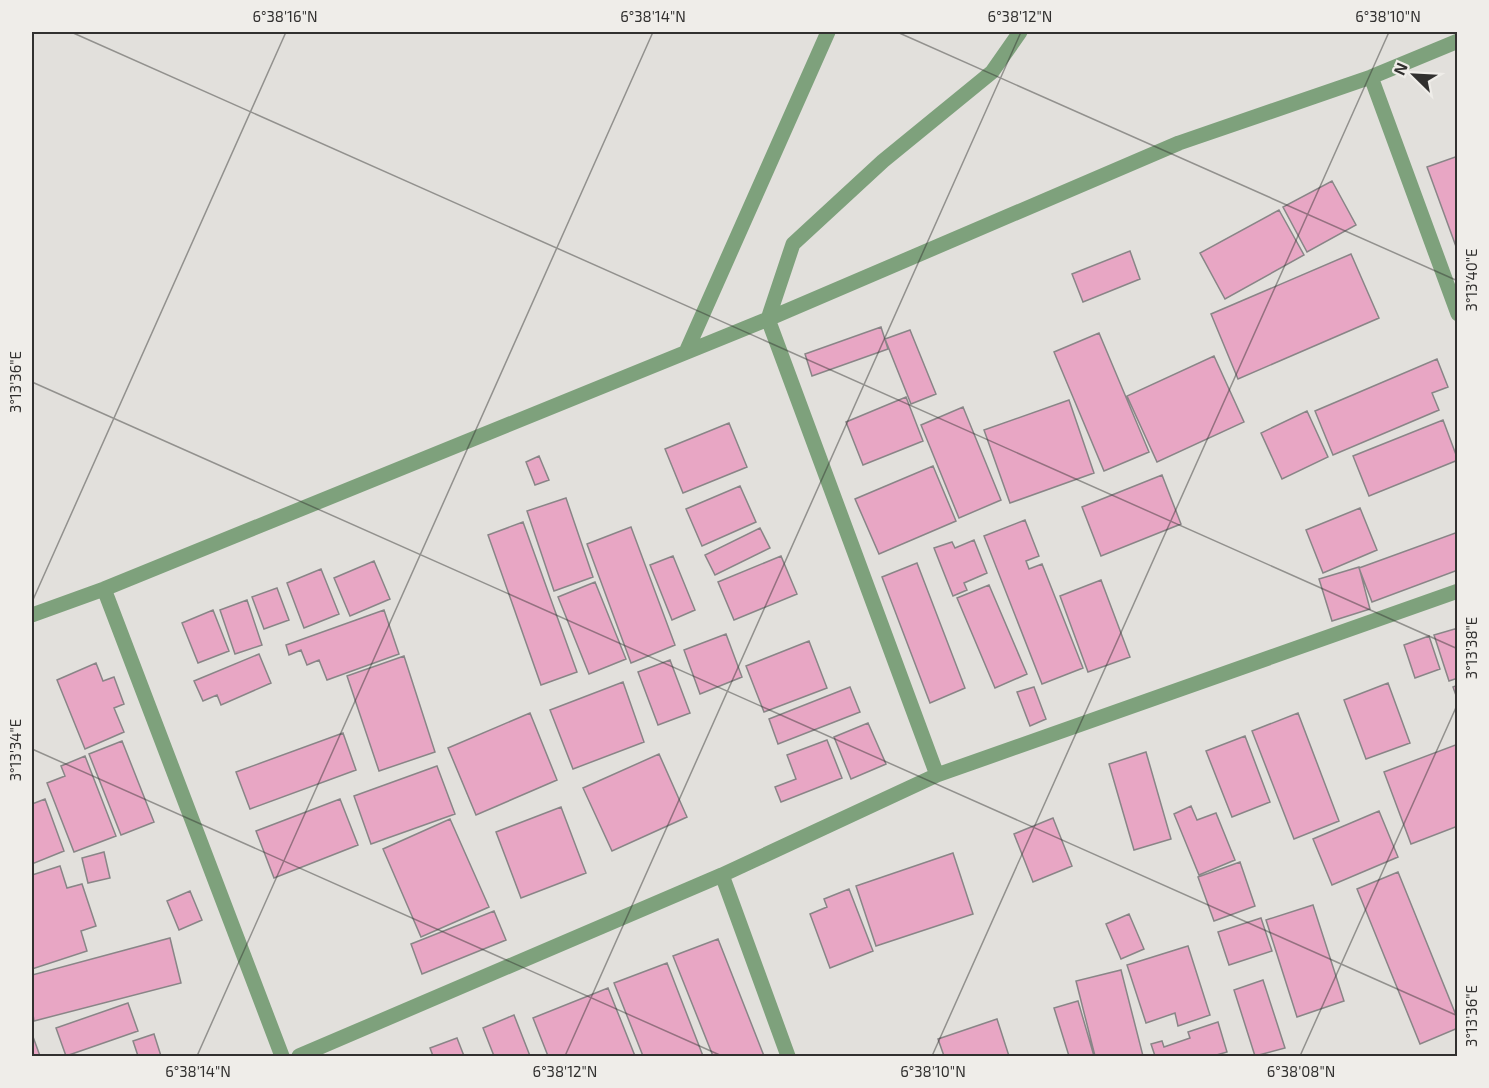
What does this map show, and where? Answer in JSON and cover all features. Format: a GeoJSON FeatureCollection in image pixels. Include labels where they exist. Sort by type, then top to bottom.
{"type":"FeatureCollection","features":[{"type":"Feature","properties":{"kind":"street"},"geometry":{"type":"LineString","coordinates":[[686,352],[828,32]]}},
{"type":"Feature","properties":{"kind":"street"},"geometry":{"type":"LineString","coordinates":[[937,775],[768,319],[793,244],[883,162],[992,72],[1020,32]]}},
{"type":"Feature","properties":{"kind":"street"},"geometry":{"type":"LineString","coordinates":[[32,615],[104,589],[768,319],[1179,143],[1371,77],[1458,41]]}},
{"type":"Feature","properties":{"kind":"street"},"geometry":{"type":"LineString","coordinates":[[1371,77],[1458,314]]}},
{"type":"Feature","properties":{"kind":"street"},"geometry":{"type":"LineString","coordinates":[[104,589],[282,1056]]}},
{"type":"Feature","properties":{"kind":"street"},"geometry":{"type":"LineString","coordinates":[[299,1056],[722,875],[937,775],[1458,591]]}},
{"type":"Feature","properties":{"kind":"street"},"geometry":{"type":"LineString","coordinates":[[722,875],[788,1056]]}},
{"type":"Feature","properties":{"kind":"building"},"geometry":{"type":"Polygon","coordinates":[[[1458,156],[1458,252],[1427,167],[1458,156]]]}},
{"type":"Feature","properties":{"kind":"building"},"geometry":{"type":"Polygon","coordinates":[[[1332,181],[1356,225],[1307,252],[1283,207],[1332,181]]]}},
{"type":"Feature","properties":{"kind":"building"},"geometry":{"type":"Polygon","coordinates":[[[1279,210],[1304,255],[1225,299],[1200,253],[1279,210]]]}},
{"type":"Feature","properties":{"kind":"building"},"geometry":{"type":"Polygon","coordinates":[[[1130,251],[1140,279],[1083,302],[1072,274],[1130,251]]]}},
{"type":"Feature","properties":{"kind":"building"},"geometry":{"type":"Polygon","coordinates":[[[1351,254],[1379,318],[1238,379],[1211,314],[1351,254]]]}},
{"type":"Feature","properties":{"kind":"building"},"geometry":{"type":"Polygon","coordinates":[[[881,327],[888,349],[812,376],[805,354],[881,327]]]}},
{"type":"Feature","properties":{"kind":"building"},"geometry":{"type":"Polygon","coordinates":[[[910,330],[936,394],[911,404],[885,339],[910,330]]]}},
{"type":"Feature","properties":{"kind":"building"},"geometry":{"type":"Polygon","coordinates":[[[1099,333],[1149,452],[1104,471],[1054,352],[1099,333]]]}},
{"type":"Feature","properties":{"kind":"building"},"geometry":{"type":"Polygon","coordinates":[[[1214,356],[1244,422],[1157,462],[1127,396],[1214,356]]]}},
{"type":"Feature","properties":{"kind":"building"},"geometry":{"type":"Polygon","coordinates":[[[1437,359],[1448,387],[1432,393],[1439,410],[1333,455],[1315,411],[1437,359]]]}},
{"type":"Feature","properties":{"kind":"building"},"geometry":{"type":"Polygon","coordinates":[[[906,397],[923,441],[863,465],[846,422],[906,397]]]}},
{"type":"Feature","properties":{"kind":"building"},"geometry":{"type":"Polygon","coordinates":[[[1069,400],[1094,473],[1010,503],[984,430],[1069,400]]]}},
{"type":"Feature","properties":{"kind":"building"},"geometry":{"type":"Polygon","coordinates":[[[963,407],[1001,500],[959,518],[921,425],[963,407]]]}},
{"type":"Feature","properties":{"kind":"building"},"geometry":{"type":"Polygon","coordinates":[[[1307,411],[1328,457],[1282,479],[1261,433],[1307,411]]]}},
{"type":"Feature","properties":{"kind":"building"},"geometry":{"type":"Polygon","coordinates":[[[1443,420],[1458,460],[1369,496],[1353,456],[1443,420]]]}},
{"type":"Feature","properties":{"kind":"building"},"geometry":{"type":"Polygon","coordinates":[[[729,423],[747,467],[683,493],[665,449],[729,423]]]}},
{"type":"Feature","properties":{"kind":"building"},"geometry":{"type":"Polygon","coordinates":[[[539,456],[549,480],[535,485],[526,462],[539,456]]]}},
{"type":"Feature","properties":{"kind":"building"},"geometry":{"type":"Polygon","coordinates":[[[933,466],[956,521],[879,554],[855,499],[933,466]]]}},
{"type":"Feature","properties":{"kind":"building"},"geometry":{"type":"Polygon","coordinates":[[[1162,475],[1181,524],[1101,556],[1082,507],[1162,475]]]}},
{"type":"Feature","properties":{"kind":"building"},"geometry":{"type":"Polygon","coordinates":[[[740,486],[756,522],[702,546],[686,509],[740,486]]]}},
{"type":"Feature","properties":{"kind":"building"},"geometry":{"type":"Polygon","coordinates":[[[566,498],[593,577],[554,591],[527,511],[566,498]]]}},
{"type":"Feature","properties":{"kind":"building"},"geometry":{"type":"Polygon","coordinates":[[[1360,508],[1377,550],[1323,573],[1306,530],[1360,508]]]}},
{"type":"Feature","properties":{"kind":"building"},"geometry":{"type":"Polygon","coordinates":[[[1025,520],[1039,556],[1026,561],[1029,569],[1042,564],[1083,668],[1042,684],[984,536],[1025,520]]]}},
{"type":"Feature","properties":{"kind":"building"},"geometry":{"type":"Polygon","coordinates":[[[523,522],[577,672],[541,685],[488,535],[523,522]]]}},
{"type":"Feature","properties":{"kind":"building"},"geometry":{"type":"Polygon","coordinates":[[[631,527],[675,645],[631,663],[587,544],[631,527]]]}},
{"type":"Feature","properties":{"kind":"building"},"geometry":{"type":"Polygon","coordinates":[[[760,528],[770,548],[715,575],[705,555],[760,528]]]}},
{"type":"Feature","properties":{"kind":"building"},"geometry":{"type":"Polygon","coordinates":[[[1458,532],[1458,570],[1372,602],[1359,568],[1458,532]]]}},
{"type":"Feature","properties":{"kind":"building"},"geometry":{"type":"Polygon","coordinates":[[[974,540],[987,573],[964,583],[967,590],[953,596],[934,548],[952,542],[955,548],[974,540]]]}},
{"type":"Feature","properties":{"kind":"building"},"geometry":{"type":"Polygon","coordinates":[[[673,556],[695,610],[672,620],[650,565],[673,556]]]}},
{"type":"Feature","properties":{"kind":"building"},"geometry":{"type":"Polygon","coordinates":[[[781,556],[797,594],[734,620],[718,582],[781,556]]]}},
{"type":"Feature","properties":{"kind":"building"},"geometry":{"type":"Polygon","coordinates":[[[374,561],[390,599],[350,616],[334,578],[374,561]]]}},
{"type":"Feature","properties":{"kind":"building"},"geometry":{"type":"Polygon","coordinates":[[[917,563],[965,688],[930,703],[882,577],[917,563]]]}},
{"type":"Feature","properties":{"kind":"building"},"geometry":{"type":"Polygon","coordinates":[[[1359,567],[1370,609],[1332,621],[1319,579],[1359,567]]]}},
{"type":"Feature","properties":{"kind":"building"},"geometry":{"type":"Polygon","coordinates":[[[321,569],[339,614],[304,628],[287,583],[321,569]]]}},
{"type":"Feature","properties":{"kind":"building"},"geometry":{"type":"Polygon","coordinates":[[[1101,580],[1130,657],[1088,672],[1060,596],[1101,580]]]}},
{"type":"Feature","properties":{"kind":"building"},"geometry":{"type":"Polygon","coordinates":[[[595,582],[626,659],[589,674],[558,597],[595,582]]]}},
{"type":"Feature","properties":{"kind":"building"},"geometry":{"type":"Polygon","coordinates":[[[989,585],[1027,674],[995,688],[957,598],[989,585]]]}},
{"type":"Feature","properties":{"kind":"building"},"geometry":{"type":"Polygon","coordinates":[[[277,588],[289,620],[264,629],[252,597],[277,588]]]}},
{"type":"Feature","properties":{"kind":"building"},"geometry":{"type":"Polygon","coordinates":[[[247,600],[262,645],[235,654],[220,610],[247,600]]]}},
{"type":"Feature","properties":{"kind":"building"},"geometry":{"type":"Polygon","coordinates":[[[213,610],[229,651],[198,663],[182,623],[213,610]]]}},
{"type":"Feature","properties":{"kind":"building"},"geometry":{"type":"Polygon","coordinates":[[[384,610],[399,654],[327,680],[319,660],[307,665],[301,650],[289,655],[286,645],[384,610]]]}},
{"type":"Feature","properties":{"kind":"building"},"geometry":{"type":"Polygon","coordinates":[[[1458,628],[1458,678],[1449,681],[1434,635],[1458,628]]]}},
{"type":"Feature","properties":{"kind":"building"},"geometry":{"type":"Polygon","coordinates":[[[726,634],[742,677],[700,694],[684,650],[726,634]]]}},
{"type":"Feature","properties":{"kind":"building"},"geometry":{"type":"Polygon","coordinates":[[[1429,636],[1440,669],[1415,678],[1404,645],[1429,636]]]}},
{"type":"Feature","properties":{"kind":"building"},"geometry":{"type":"Polygon","coordinates":[[[809,641],[827,688],[764,712],[746,666],[809,641]]]}},
{"type":"Feature","properties":{"kind":"building"},"geometry":{"type":"Polygon","coordinates":[[[259,654],[271,683],[221,705],[217,695],[203,701],[194,681],[259,654]]]}},
{"type":"Feature","properties":{"kind":"building"},"geometry":{"type":"Polygon","coordinates":[[[404,656],[435,752],[379,771],[347,676],[404,656]]]}},
{"type":"Feature","properties":{"kind":"building"},"geometry":{"type":"Polygon","coordinates":[[[670,660],[690,713],[658,725],[638,672],[670,660]]]}},
{"type":"Feature","properties":{"kind":"building"},"geometry":{"type":"Polygon","coordinates":[[[96,663],[103,681],[114,677],[124,704],[114,708],[124,732],[85,749],[57,680],[96,663]]]}},
{"type":"Feature","properties":{"kind":"building"},"geometry":{"type":"Polygon","coordinates":[[[623,682],[644,742],[573,769],[550,710],[623,682]]]}},
{"type":"Feature","properties":{"kind":"building"},"geometry":{"type":"Polygon","coordinates":[[[1388,683],[1410,743],[1366,759],[1344,700],[1388,683]]]}},
{"type":"Feature","properties":{"kind":"building"},"geometry":{"type":"Polygon","coordinates":[[[1458,685],[1458,701],[1453,687],[1458,685]]]}},
{"type":"Feature","properties":{"kind":"building"},"geometry":{"type":"Polygon","coordinates":[[[850,687],[860,712],[778,744],[769,719],[850,687]]]}},
{"type":"Feature","properties":{"kind":"building"},"geometry":{"type":"Polygon","coordinates":[[[1034,687],[1046,719],[1030,726],[1017,692],[1034,687]]]}},
{"type":"Feature","properties":{"kind":"building"},"geometry":{"type":"Polygon","coordinates":[[[530,713],[557,780],[476,815],[448,748],[530,713]]]}},
{"type":"Feature","properties":{"kind":"building"},"geometry":{"type":"Polygon","coordinates":[[[1298,713],[1339,821],[1294,839],[1252,731],[1298,713]]]}},
{"type":"Feature","properties":{"kind":"building"},"geometry":{"type":"Polygon","coordinates":[[[868,723],[886,764],[851,779],[834,737],[868,723]]]}},
{"type":"Feature","properties":{"kind":"building"},"geometry":{"type":"Polygon","coordinates":[[[343,733],[356,770],[250,809],[236,772],[343,733]]]}},
{"type":"Feature","properties":{"kind":"building"},"geometry":{"type":"Polygon","coordinates":[[[1245,736],[1270,802],[1232,817],[1206,751],[1245,736]]]}},
{"type":"Feature","properties":{"kind":"building"},"geometry":{"type":"Polygon","coordinates":[[[827,740],[842,778],[781,802],[775,787],[796,779],[787,755],[827,740]]]}},
{"type":"Feature","properties":{"kind":"building"},"geometry":{"type":"Polygon","coordinates":[[[122,741],[154,822],[121,835],[89,754],[122,741]]]}},
{"type":"Feature","properties":{"kind":"building"},"geometry":{"type":"Polygon","coordinates":[[[1458,744],[1458,826],[1411,844],[1384,772],[1458,744]]]}},
{"type":"Feature","properties":{"kind":"building"},"geometry":{"type":"Polygon","coordinates":[[[1146,752],[1171,839],[1134,850],[1109,764],[1146,752]]]}},
{"type":"Feature","properties":{"kind":"building"},"geometry":{"type":"Polygon","coordinates":[[[659,754],[687,817],[612,851],[583,788],[659,754]]]}},
{"type":"Feature","properties":{"kind":"building"},"geometry":{"type":"Polygon","coordinates":[[[85,756],[116,836],[74,852],[47,783],[65,776],[61,766],[85,756]]]}},
{"type":"Feature","properties":{"kind":"building"},"geometry":{"type":"Polygon","coordinates":[[[437,766],[455,814],[371,844],[354,796],[437,766]]]}},
{"type":"Feature","properties":{"kind":"building"},"geometry":{"type":"Polygon","coordinates":[[[45,799],[64,851],[32,864],[32,804],[45,799]]]}},
{"type":"Feature","properties":{"kind":"building"},"geometry":{"type":"Polygon","coordinates":[[[340,799],[358,845],[274,878],[256,831],[340,799]]]}},
{"type":"Feature","properties":{"kind":"building"},"geometry":{"type":"Polygon","coordinates":[[[1191,806],[1197,820],[1216,813],[1235,860],[1199,875],[1174,814],[1191,806]]]}},
{"type":"Feature","properties":{"kind":"building"},"geometry":{"type":"Polygon","coordinates":[[[561,807],[586,873],[521,898],[496,832],[561,807]]]}},
{"type":"Feature","properties":{"kind":"building"},"geometry":{"type":"Polygon","coordinates":[[[1379,811],[1398,857],[1332,885],[1313,839],[1379,811]]]}},
{"type":"Feature","properties":{"kind":"building"},"geometry":{"type":"Polygon","coordinates":[[[1053,818],[1072,866],[1033,882],[1014,834],[1053,818]]]}},
{"type":"Feature","properties":{"kind":"building"},"geometry":{"type":"Polygon","coordinates":[[[450,819],[489,907],[421,937],[383,849],[450,819]]]}},
{"type":"Feature","properties":{"kind":"building"},"geometry":{"type":"Polygon","coordinates":[[[104,852],[110,878],[88,883],[82,858],[104,852]]]}},
{"type":"Feature","properties":{"kind":"building"},"geometry":{"type":"Polygon","coordinates":[[[953,853],[973,914],[876,946],[856,886],[953,853]]]}},
{"type":"Feature","properties":{"kind":"building"},"geometry":{"type":"Polygon","coordinates":[[[1240,862],[1255,906],[1214,921],[1198,877],[1240,862]]]}},
{"type":"Feature","properties":{"kind":"building"},"geometry":{"type":"Polygon","coordinates":[[[60,866],[67,888],[82,884],[96,926],[81,931],[87,951],[32,969],[32,875],[60,866]]]}},
{"type":"Feature","properties":{"kind":"building"},"geometry":{"type":"Polygon","coordinates":[[[1398,872],[1458,1020],[1458,1028],[1420,1044],[1357,889],[1398,872]]]}},
{"type":"Feature","properties":{"kind":"building"},"geometry":{"type":"Polygon","coordinates":[[[849,889],[873,951],[830,968],[810,914],[827,907],[824,899],[849,889]]]}},
{"type":"Feature","properties":{"kind":"building"},"geometry":{"type":"Polygon","coordinates":[[[190,891],[202,920],[179,930],[167,901],[190,891]]]}},
{"type":"Feature","properties":{"kind":"building"},"geometry":{"type":"Polygon","coordinates":[[[1313,905],[1344,1001],[1297,1017],[1266,920],[1313,905]]]}},
{"type":"Feature","properties":{"kind":"building"},"geometry":{"type":"Polygon","coordinates":[[[494,911],[506,940],[422,974],[411,944],[494,911]]]}},
{"type":"Feature","properties":{"kind":"building"},"geometry":{"type":"Polygon","coordinates":[[[1129,914],[1144,949],[1121,959],[1106,924],[1129,914]]]}},
{"type":"Feature","properties":{"kind":"building"},"geometry":{"type":"Polygon","coordinates":[[[1261,918],[1272,951],[1229,965],[1218,932],[1261,918]]]}},
{"type":"Feature","properties":{"kind":"building"},"geometry":{"type":"Polygon","coordinates":[[[170,938],[181,983],[34,1021],[32,975],[170,938]]]}},
{"type":"Feature","properties":{"kind":"building"},"geometry":{"type":"Polygon","coordinates":[[[718,939],[764,1056],[713,1056],[673,956],[718,939]]]}},
{"type":"Feature","properties":{"kind":"building"},"geometry":{"type":"Polygon","coordinates":[[[1188,946],[1210,1015],[1178,1026],[1175,1013],[1146,1023],[1127,965],[1188,946]]]}},
{"type":"Feature","properties":{"kind":"building"},"geometry":{"type":"Polygon","coordinates":[[[667,963],[703,1056],[643,1056],[614,983],[667,963]]]}},
{"type":"Feature","properties":{"kind":"building"},"geometry":{"type":"Polygon","coordinates":[[[1121,970],[1143,1056],[1095,1056],[1076,981],[1121,970]]]}},
{"type":"Feature","properties":{"kind":"building"},"geometry":{"type":"Polygon","coordinates":[[[1263,980],[1285,1048],[1255,1056],[1234,990],[1263,980]]]}},
{"type":"Feature","properties":{"kind":"building"},"geometry":{"type":"Polygon","coordinates":[[[608,988],[635,1056],[548,1056],[533,1018],[608,988]]]}},
{"type":"Feature","properties":{"kind":"building"},"geometry":{"type":"Polygon","coordinates":[[[1078,1001],[1094,1056],[1069,1056],[1054,1008],[1078,1001]]]}},
{"type":"Feature","properties":{"kind":"building"},"geometry":{"type":"Polygon","coordinates":[[[128,1003],[138,1031],[66,1056],[56,1028],[128,1003]]]}},
{"type":"Feature","properties":{"kind":"building"},"geometry":{"type":"Polygon","coordinates":[[[514,1015],[530,1056],[494,1056],[483,1028],[514,1015]]]}},
{"type":"Feature","properties":{"kind":"building"},"geometry":{"type":"Polygon","coordinates":[[[997,1019],[1009,1056],[944,1056],[938,1039],[997,1019]]]}},
{"type":"Feature","properties":{"kind":"building"},"geometry":{"type":"Polygon","coordinates":[[[1218,1022],[1227,1052],[1213,1056],[1155,1056],[1151,1044],[1162,1041],[1164,1047],[1190,1038],[1188,1032],[1218,1022]]]}},
{"type":"Feature","properties":{"kind":"building"},"geometry":{"type":"Polygon","coordinates":[[[32,1034],[40,1056],[32,1056],[32,1034]]]}},
{"type":"Feature","properties":{"kind":"building"},"geometry":{"type":"Polygon","coordinates":[[[154,1034],[161,1056],[138,1056],[133,1041],[154,1034]]]}},
{"type":"Feature","properties":{"kind":"building"},"geometry":{"type":"Polygon","coordinates":[[[457,1038],[464,1056],[433,1056],[430,1048],[457,1038]]]}}]}
